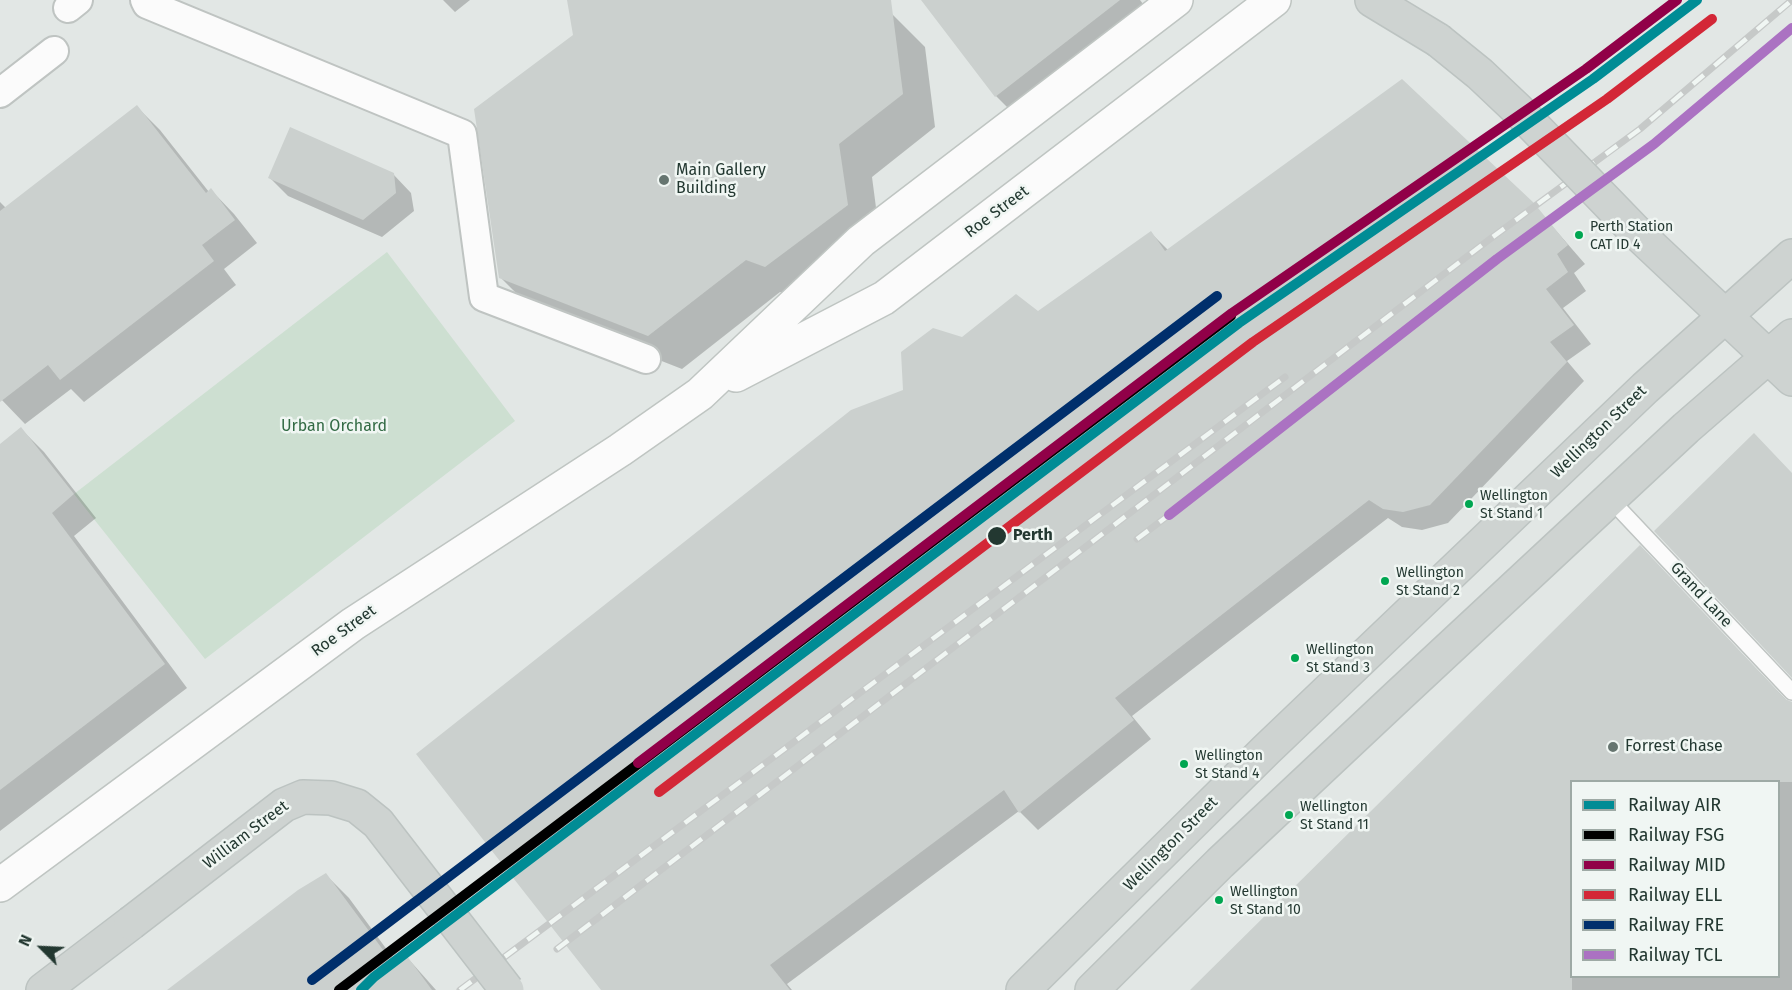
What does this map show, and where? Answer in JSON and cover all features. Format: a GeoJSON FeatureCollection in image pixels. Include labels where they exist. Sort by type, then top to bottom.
{"type":"FeatureCollection","features":[{"type":"Feature","properties":{"kind":"main road","name":"Roe Street"},"geometry":{"type":"LineString","coordinates":[[700,394],[861,242],[1176,0]]}},
{"type":"Feature","properties":{"kind":"main road","name":"Roe Street"},"geometry":{"type":"LineString","coordinates":[[0,885],[353,624],[620,450],[700,394],[884,297],[1274,0]]}},
{"type":"Feature","properties":{"kind":"main road"},"geometry":{"type":"LineString","coordinates":[[1372,0],[1438,40],[1479,74],[1517,109],[1636,232],[1725,318],[1780,346],[1792,379]]}},
{"type":"Feature","properties":{"kind":"main road","name":"Wellington Street"},"geometry":{"type":"LineString","coordinates":[[1023,990],[1266,750],[1651,382],[1792,256]]}},
{"type":"Feature","properties":{"kind":"main road"},"geometry":{"type":"LineString","coordinates":[[1092,990],[1220,863],[1686,428],[1780,346]]}},
{"type":"Feature","properties":{"kind":"main road","name":"William Street"},"geometry":{"type":"LineString","coordinates":[[43,990],[276,810],[293,800],[312,796],[340,800],[371,816],[507,990]]}},
{"type":"Feature","properties":{"kind":"street"},"geometry":{"type":"LineString","coordinates":[[145,0],[147,4],[462,134],[484,297],[646,359]]}},
{"type":"Feature","properties":{"kind":"street"},"geometry":{"type":"LineString","coordinates":[[0,93],[54,51]]}},
{"type":"Feature","properties":{"kind":"lane","name":"Grand Lane"},"geometry":{"type":"LineString","coordinates":[[1610,499],[1792,692]]}},
{"type":"Feature","properties":{"kind":"green space","name":"Urban Orchard"},"geometry":{"type":"Polygon","coordinates":[[[387,252],[515,421],[205,659],[74,494],[387,252]]]}},
{"type":"Feature","properties":{"kind":"building","name":"Main Gallery Building"},"geometry":{"type":"Polygon","coordinates":[[[567,0],[891,0],[903,94],[839,144],[848,205],[765,267],[746,260],[648,336],[499,278],[474,109],[573,35],[567,0]]]}},
{"type":"Feature","properties":{"kind":"building"},"geometry":{"type":"Polygon","coordinates":[[[921,0],[1120,0],[995,97],[921,0]]]}},
{"type":"Feature","properties":{"kind":"building"},"geometry":{"type":"Polygon","coordinates":[[[1402,79],[1534,203],[1568,245],[1557,254],[1568,272],[1546,289],[1574,325],[1550,342],[1567,362],[1430,505],[1403,512],[1383,509],[1369,500],[1115,698],[1134,720],[1019,813],[1004,790],[770,965],[790,990],[601,990],[416,754],[851,410],[903,390],[901,352],[933,328],[962,337],[1016,294],[1038,311],[1151,231],[1165,251],[1402,79]]]}},
{"type":"Feature","properties":{"kind":"building"},"geometry":{"type":"Polygon","coordinates":[[[137,105],[206,193],[211,188],[235,220],[202,245],[214,261],[60,380],[48,365],[0,402],[0,211],[137,105]]]}},
{"type":"Feature","properties":{"kind":"building"},"geometry":{"type":"Polygon","coordinates":[[[290,127],[394,173],[396,193],[363,220],[268,178],[290,127]]]}},
{"type":"Feature","properties":{"kind":"building"},"geometry":{"type":"Polygon","coordinates":[[[21,427],[74,494],[52,513],[165,664],[0,790],[0,444],[21,427]]]}},
{"type":"Feature","properties":{"kind":"building"},"geometry":{"type":"Polygon","coordinates":[[[1754,433],[1792,473],[1792,678],[1654,531],[1754,433]]]}},
{"type":"Feature","properties":{"kind":"building","name":"Forrest Chase"},"geometry":{"type":"Polygon","coordinates":[[[1640,545],[1785,699],[1792,702],[1792,782],[1780,782],[1780,780],[1570,780],[1570,978],[1572,978],[1572,990],[1190,990],[1640,545]]]}},
{"type":"Feature","properties":{"kind":"building"},"geometry":{"type":"Polygon","coordinates":[[[326,873],[389,958],[404,952],[432,990],[167,990],[298,890],[326,873]]]}},
{"type":"Feature","properties":{"kind":"railway"},"geometry":{"type":"LineString","coordinates":[[557,949],[1490,239],[1640,129],[1792,0]]}},
{"type":"Feature","properties":{"kind":"railway"},"geometry":{"type":"LineString","coordinates":[[460,990],[1285,377]]}},
{"type":"Feature","properties":{"kind":"railway"},"geometry":{"type":"LineString","coordinates":[[1137,539],[1169,515]]}},
{"type":"Feature","properties":{"kind":"rail line","name":"MID"},"geometry":{"type":"LineString","coordinates":[[638,763],[1232,313],[1586,69],[1677,0]]}},
{"type":"Feature","properties":{"kind":"rail line","name":"AIR"},"geometry":{"type":"LineString","coordinates":[[361,990],[374,977],[1239,323],[1593,79],[1697,0]]}},
{"type":"Feature","properties":{"kind":"rail line","name":"ELL"},"geometry":{"type":"LineString","coordinates":[[659,792],[1253,342],[1607,99],[1712,19]]}},
{"type":"Feature","properties":{"kind":"rail line","name":"TCL"},"geometry":{"type":"LineString","coordinates":[[1169,515],[1497,259],[1654,144],[1792,28]]}},
{"type":"Feature","properties":{"kind":"rail line","name":"FRE"},"geometry":{"type":"LineString","coordinates":[[312,980],[1217,296]]}},
{"type":"Feature","properties":{"kind":"rail line","name":"FSG"},"geometry":{"type":"LineString","coordinates":[[339,990],[1231,316]]}},
{"type":"Feature","properties":{"kind":"place","name":"Main Gallery Building"},"geometry":{"type":"Point","coordinates":[664,180]}},
{"type":"Feature","properties":{"kind":"place","name":"Perth Station CAT ID 4"},"geometry":{"type":"Point","coordinates":[1579,235]}},
{"type":"Feature","properties":{"kind":"place","name":"Wellington St Stand 1"},"geometry":{"type":"Point","coordinates":[1469,504]}},
{"type":"Feature","properties":{"kind":"place","name":"Perth"},"geometry":{"type":"Point","coordinates":[997,536]}},
{"type":"Feature","properties":{"kind":"place","name":"Wellington St Stand 2"},"geometry":{"type":"Point","coordinates":[1385,581]}},
{"type":"Feature","properties":{"kind":"place","name":"Wellington St Stand 3"},"geometry":{"type":"Point","coordinates":[1295,658]}},
{"type":"Feature","properties":{"kind":"place","name":"Forrest Chase"},"geometry":{"type":"Point","coordinates":[1613,747]}},
{"type":"Feature","properties":{"kind":"place","name":"Wellington St Stand 4"},"geometry":{"type":"Point","coordinates":[1184,764]}},
{"type":"Feature","properties":{"kind":"place","name":"Wellington St Stand 11"},"geometry":{"type":"Point","coordinates":[1289,815]}},
{"type":"Feature","properties":{"kind":"place","name":"Wellington St Stand 10"},"geometry":{"type":"Point","coordinates":[1219,900]}}]}
